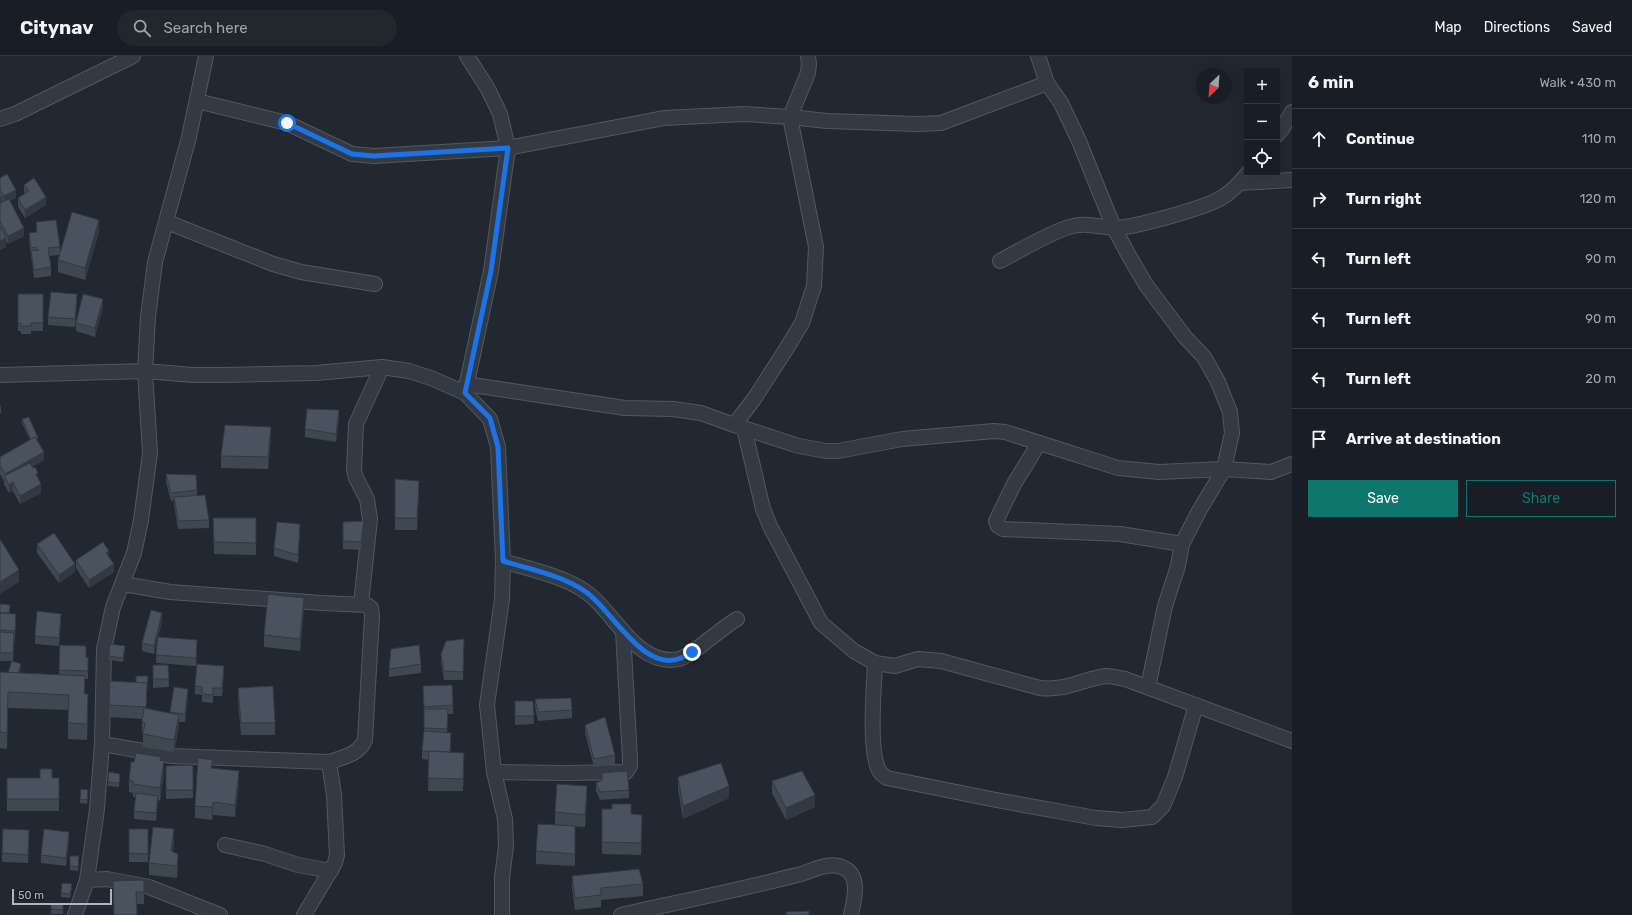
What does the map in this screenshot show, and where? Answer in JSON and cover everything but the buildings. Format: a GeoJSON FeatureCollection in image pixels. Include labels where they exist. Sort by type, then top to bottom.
{"type":"FeatureCollection","features":[{"type":"Feature","properties":{"kind":"street"},"geometry":{"type":"LineString","coordinates":[[0,118],[15,114],[133,56]]}},
{"type":"Feature","properties":{"kind":"street"},"geometry":{"type":"LineString","coordinates":[[75,915],[87,880],[97,809],[102,744],[104,649],[113,607],[134,553],[141,520],[150,453],[146,371],[148,317],[155,262],[167,222],[197,101],[206,56]]}},
{"type":"Feature","properties":{"kind":"street"},"geometry":{"type":"LineString","coordinates":[[466,388],[491,271],[508,148],[500,114],[488,89],[467,56]]}},
{"type":"Feature","properties":{"kind":"street"},"geometry":{"type":"LineString","coordinates":[[808,56],[808,74],[790,117],[816,247],[814,286],[802,323],[754,399],[739,426],[770,526],[821,623],[854,651],[875,663],[896,666],[918,659],[942,661],[1040,688],[1051,689],[1070,686],[1107,676],[1125,678],[1292,741]]}},
{"type":"Feature","properties":{"kind":"street"},"geometry":{"type":"LineString","coordinates":[[1038,56],[1047,83],[1061,103],[1079,141],[1114,228],[1146,285],[1184,337],[1204,357],[1218,382],[1230,412],[1232,433],[1224,469],[1199,511],[1182,544],[1178,566],[1165,606],[1148,687]]}},
{"type":"Feature","properties":{"kind":"street"},"geometry":{"type":"LineString","coordinates":[[197,101],[287,123],[352,154],[374,156],[508,148],[664,118],[744,114],[827,121],[894,124],[941,123],[1047,83]]}},
{"type":"Feature","properties":{"kind":"street"},"geometry":{"type":"LineString","coordinates":[[1280,130],[1292,112]]}},
{"type":"Feature","properties":{"kind":"street"},"geometry":{"type":"LineString","coordinates":[[1000,260],[1068,228],[1091,224],[1114,228],[1139,224],[1206,205],[1222,198],[1244,178],[1292,180]]}},
{"type":"Feature","properties":{"kind":"street"},"geometry":{"type":"LineString","coordinates":[[167,222],[273,264],[301,272],[376,284]]}},
{"type":"Feature","properties":{"kind":"street"},"geometry":{"type":"LineString","coordinates":[[361,604],[370,519],[367,499],[356,478],[354,470],[356,424],[382,367]]}},
{"type":"Feature","properties":{"kind":"street"},"geometry":{"type":"LineString","coordinates":[[0,375],[146,371],[223,376],[316,373],[382,367],[409,371],[466,388],[625,408],[673,409],[701,413],[798,446],[826,451],[838,451],[902,439],[979,432],[1005,432],[1118,468],[1159,472],[1224,469],[1271,472],[1292,464]]}},
{"type":"Feature","properties":{"kind":"street"},"geometry":{"type":"LineString","coordinates":[[466,388],[490,418],[498,447],[503,561],[502,599],[487,705],[494,772],[505,820],[506,846],[502,878],[502,915]]}},
{"type":"Feature","properties":{"kind":"street"},"geometry":{"type":"LineString","coordinates":[[1039,443],[1014,484],[996,521],[998,526],[1003,529],[1120,534],[1182,544]]}},
{"type":"Feature","properties":{"kind":"street"},"geometry":{"type":"LineString","coordinates":[[503,561],[562,580],[586,592],[599,603],[623,632],[638,647],[653,656],[673,659],[680,658],[692,652],[725,626],[737,619]]}},
{"type":"Feature","properties":{"kind":"street"},"geometry":{"type":"LineString","coordinates":[[102,744],[172,756],[329,762],[351,755],[361,748],[365,740],[372,616],[371,608],[367,605],[316,603],[170,592],[123,584]]}},
{"type":"Feature","properties":{"kind":"street"},"geometry":{"type":"LineString","coordinates":[[494,772],[626,772],[630,766],[630,760],[623,632]]}},
{"type":"Feature","properties":{"kind":"street"},"geometry":{"type":"LineString","coordinates":[[875,663],[873,741],[878,768],[881,774],[887,778],[959,793],[1096,818],[1122,820],[1152,817],[1162,806],[1175,777],[1196,705]]}},
{"type":"Feature","properties":{"kind":"street"},"geometry":{"type":"LineString","coordinates":[[304,915],[331,871],[337,855],[334,795],[329,762]]}},
{"type":"Feature","properties":{"kind":"street"},"geometry":{"type":"LineString","coordinates":[[225,845],[265,854],[298,865],[331,871]]}},
{"type":"Feature","properties":{"kind":"street"},"geometry":{"type":"LineString","coordinates":[[621,915],[790,877],[830,864],[844,868],[852,875],[855,890],[851,915]]}},
{"type":"Feature","properties":{"kind":"street"},"geometry":{"type":"LineString","coordinates":[[87,880],[107,879],[149,887],[220,915]]}},
{"type":"Feature","properties":{"kind":"route"},"geometry":{"type":"LineString","coordinates":[[287,123],[352,154],[374,156],[508,148],[491,271],[465,393],[490,418],[495,433],[498,447],[503,561],[562,580],[586,592],[605,609],[623,632],[638,647],[653,656],[664,659],[673,659],[680,658],[692,652]]}}]}
